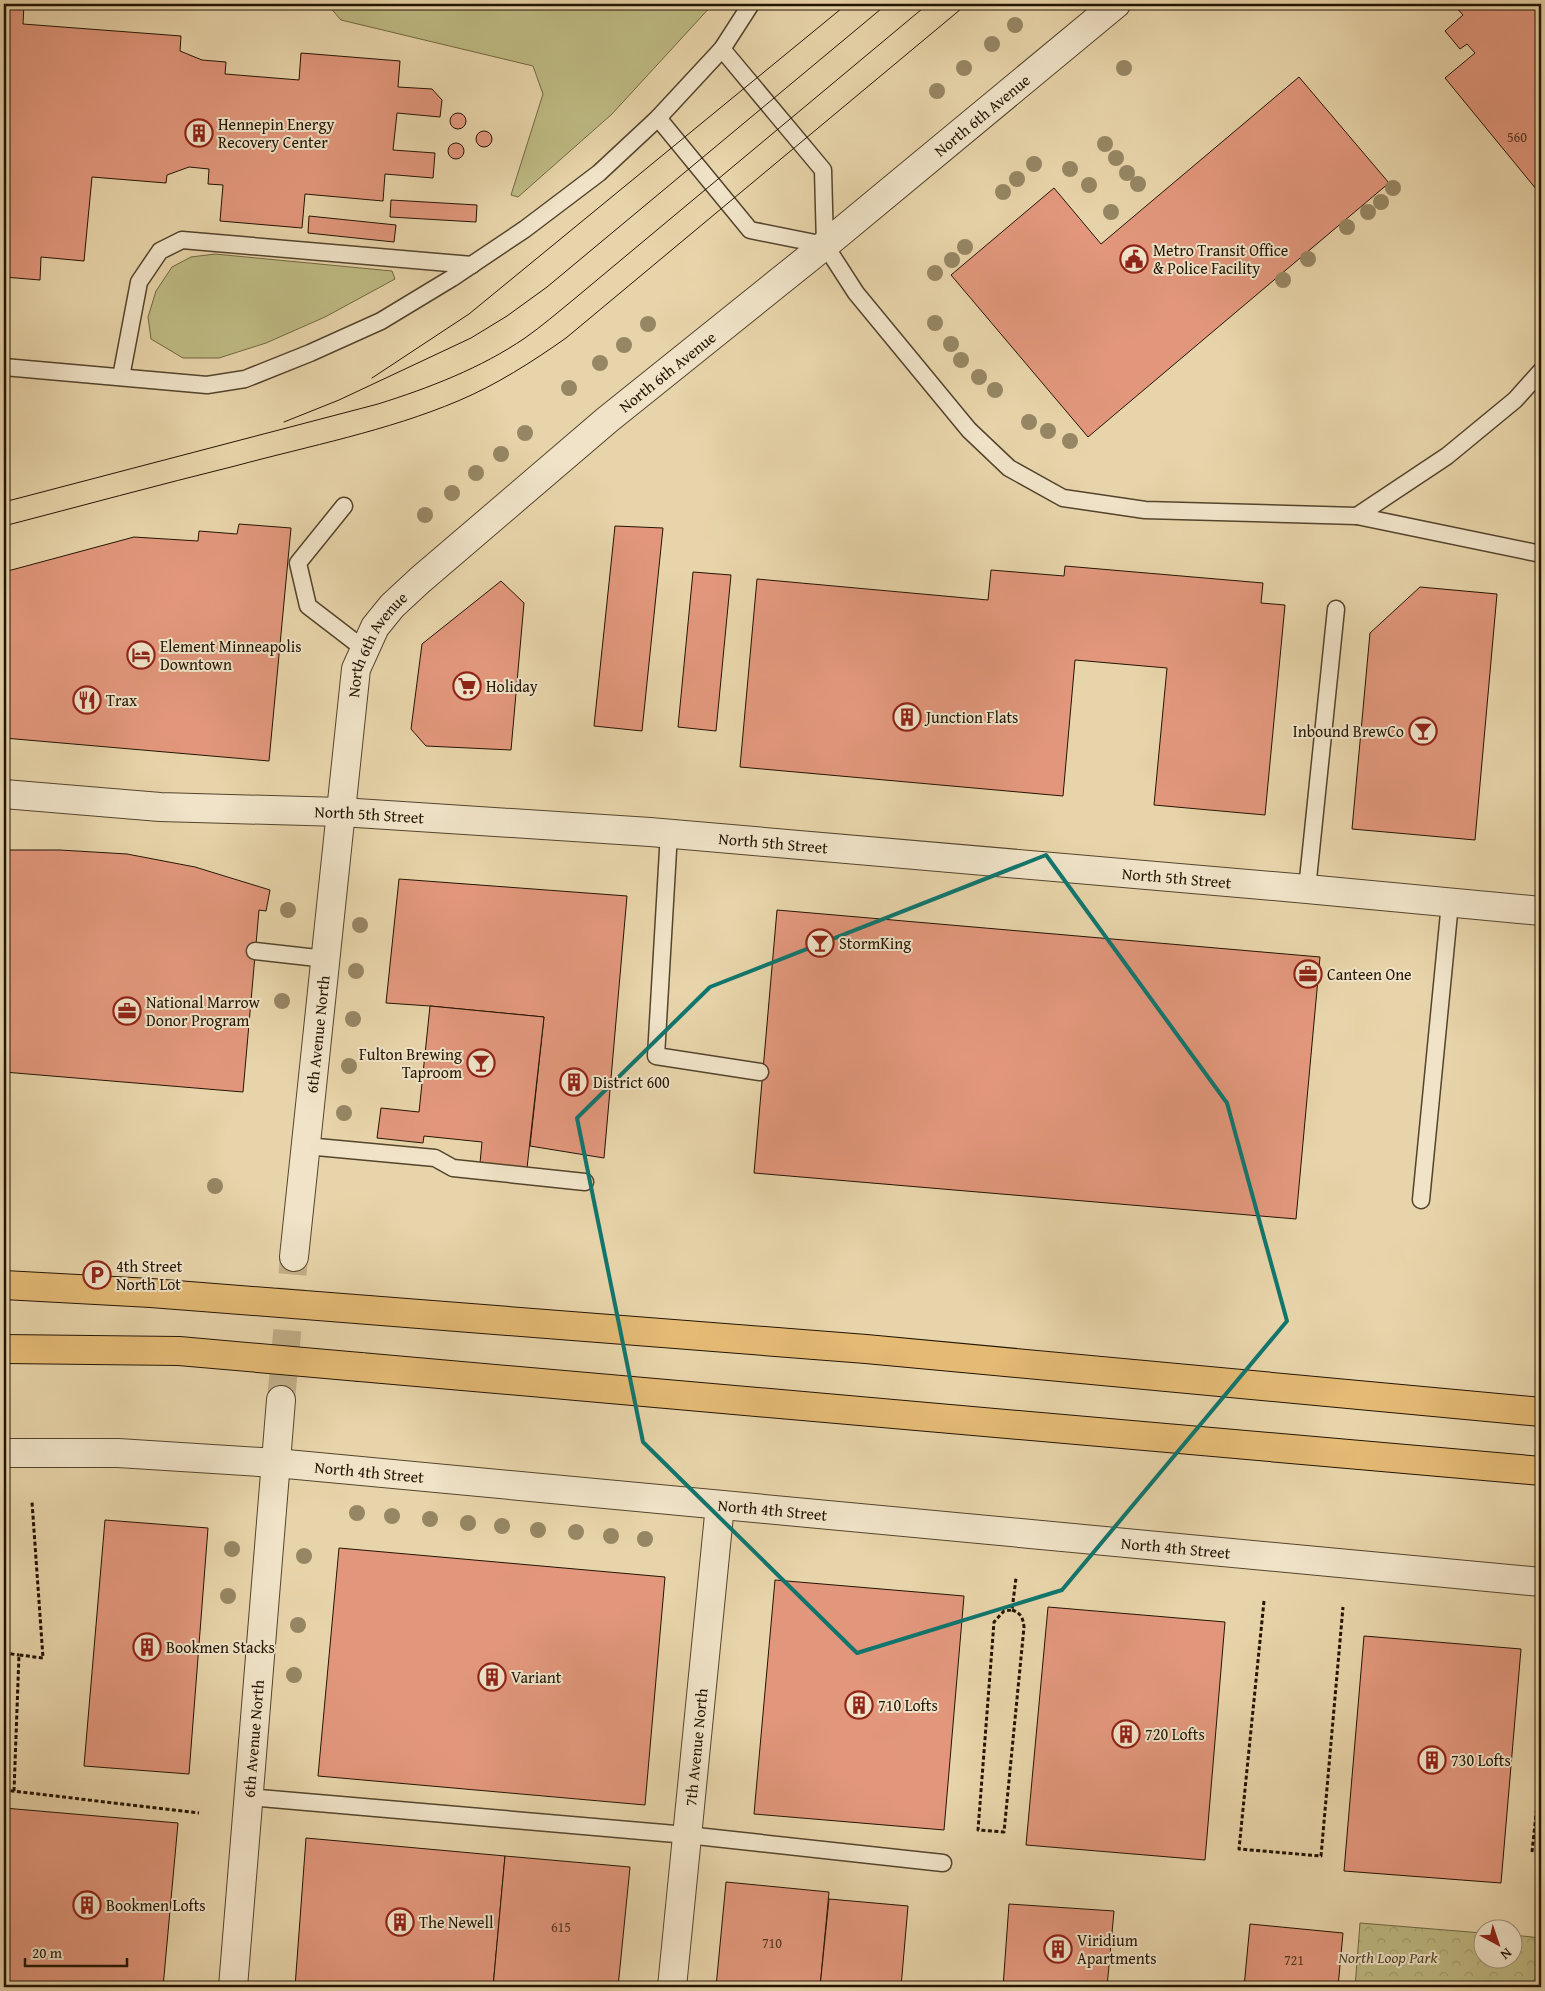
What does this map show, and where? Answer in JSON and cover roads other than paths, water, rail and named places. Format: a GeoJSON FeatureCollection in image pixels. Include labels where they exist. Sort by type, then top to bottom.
{"type":"FeatureCollection","features":[{"type":"Feature","properties":{"kind":"highway"},"geometry":{"type":"LineString","coordinates":[[4,1285],[150,1293],[866,1349],[1541,1412]]}},
{"type":"Feature","properties":{"kind":"highway"},"geometry":{"type":"LineString","coordinates":[[4,1349],[189,1352],[1541,1471]]}},
{"type":"Feature","properties":{"kind":"street","name":"North 6th Avenue"},"geometry":{"type":"LineString","coordinates":[[341,812],[356,668],[375,627],[392,606],[607,420],[824,245],[1116,4]]}},
{"type":"Feature","properties":{"kind":"street","name":"North 5th Street"},"geometry":{"type":"LineString","coordinates":[[4,794],[160,808],[341,812],[669,833],[1541,911]]}},
{"type":"Feature","properties":{"kind":"street","name":"6th Avenue North"},"geometry":{"type":"LineString","coordinates":[[294,1257],[341,812]]}},
{"type":"Feature","properties":{"kind":"street","name":"6th Avenue North"},"geometry":{"type":"LineString","coordinates":[[233,1987],[281,1400]]}},
{"type":"Feature","properties":{"kind":"street","name":"North 4th Street"},"geometry":{"type":"LineString","coordinates":[[4,1453],[118,1453],[276,1463],[1541,1582]]}},
{"type":"Feature","properties":{"kind":"street","name":"7th Avenue North"},"geometry":{"type":"LineString","coordinates":[[672,1987],[720,1506]]}},
{"type":"Feature","properties":{"kind":"lane"},"geometry":{"type":"LineString","coordinates":[[4,367],[207,385],[245,379],[310,353],[381,321],[472,265],[525,229],[599,173],[658,118],[722,49],[752,4]]}},
{"type":"Feature","properties":{"kind":"lane"},"geometry":{"type":"LineString","coordinates":[[722,49],[823,170],[824,245],[856,293],[969,430],[1009,468],[1063,498],[1145,510],[1357,516],[1541,554]]}},
{"type":"Feature","properties":{"kind":"lane"},"geometry":{"type":"LineString","coordinates":[[658,118],[750,230],[824,245]]}},
{"type":"Feature","properties":{"kind":"lane"},"geometry":{"type":"LineString","coordinates":[[121,378],[138,282],[160,251],[182,240],[472,265]]}},
{"type":"Feature","properties":{"kind":"lane"},"geometry":{"type":"LineString","coordinates":[[1357,516],[1447,456],[1515,400],[1541,371]]}},
{"type":"Feature","properties":{"kind":"lane"},"geometry":{"type":"LineString","coordinates":[[344,506],[298,563],[308,606],[364,649]]}},
{"type":"Feature","properties":{"kind":"lane"},"geometry":{"type":"LineString","coordinates":[[1307,889],[1336,609]]}},
{"type":"Feature","properties":{"kind":"lane"},"geometry":{"type":"LineString","coordinates":[[669,833],[656,1056],[760,1072]]}},
{"type":"Feature","properties":{"kind":"lane"},"geometry":{"type":"LineString","coordinates":[[1421,1200],[1450,903]]}},
{"type":"Feature","properties":{"kind":"lane"},"geometry":{"type":"LineString","coordinates":[[255,951],[326,960]]}},
{"type":"Feature","properties":{"kind":"lane"},"geometry":{"type":"LineString","coordinates":[[306,1146],[435,1158],[453,1168],[585,1182]]}},
{"type":"Feature","properties":{"kind":"lane"},"geometry":{"type":"LineString","coordinates":[[249,1797],[687,1835],[942,1863]]}},
{"type":"Feature","properties":{"kind":"tunnel"},"geometry":{"type":"LineString","coordinates":[[281,1400],[294,1257]]}},
{"type":"Feature","properties":{"kind":"tram line"},"geometry":{"type":"LineString","coordinates":[[372,378],[469,314],[847,4]]}},
{"type":"Feature","properties":{"kind":"tram line"},"geometry":{"type":"LineString","coordinates":[[284,422],[339,400],[471,338],[507,316],[547,287],[887,4]]}},
{"type":"Feature","properties":{"kind":"tram line"},"geometry":{"type":"LineString","coordinates":[[4,502],[378,404],[435,384],[491,359],[525,338],[549,319],[928,4]]}},
{"type":"Feature","properties":{"kind":"tram line"},"geometry":{"type":"LineString","coordinates":[[4,526],[404,421],[458,401],[500,380],[566,338],[967,4]]}},
{"type":"Feature","properties":{"kind":"place","name":"Hennepin Energy Recovery Center"},"geometry":{"type":"Point","coordinates":[199,133]}},
{"type":"Feature","properties":{"kind":"place","name":"Metro Transit Office & Police Facility"},"geometry":{"type":"Point","coordinates":[1134,259]}},
{"type":"Feature","properties":{"kind":"place","name":"Element Minneapolis Downtown"},"geometry":{"type":"Point","coordinates":[141,655]}},
{"type":"Feature","properties":{"kind":"place","name":"Holiday"},"geometry":{"type":"Point","coordinates":[467,686]}},
{"type":"Feature","properties":{"kind":"place","name":"Trax"},"geometry":{"type":"Point","coordinates":[87,700]}},
{"type":"Feature","properties":{"kind":"place","name":"Junction Flats"},"geometry":{"type":"Point","coordinates":[907,717]}},
{"type":"Feature","properties":{"kind":"place","name":"Inbound BrewCo"},"geometry":{"type":"Point","coordinates":[1423,731]}},
{"type":"Feature","properties":{"kind":"place","name":"StormKing"},"geometry":{"type":"Point","coordinates":[820,943]}},
{"type":"Feature","properties":{"kind":"place","name":"Canteen One"},"geometry":{"type":"Point","coordinates":[1308,974]}},
{"type":"Feature","properties":{"kind":"place","name":"National Marrow Donor Program"},"geometry":{"type":"Point","coordinates":[127,1011]}},
{"type":"Feature","properties":{"kind":"place","name":"Fulton Brewing Taproom"},"geometry":{"type":"Point","coordinates":[481,1063]}},
{"type":"Feature","properties":{"kind":"place","name":"District 600"},"geometry":{"type":"Point","coordinates":[574,1082]}},
{"type":"Feature","properties":{"kind":"place","name":"4th Street North Lot"},"geometry":{"type":"Point","coordinates":[97,1275]}},
{"type":"Feature","properties":{"kind":"place","name":"Bookmen Stacks"},"geometry":{"type":"Point","coordinates":[147,1647]}},
{"type":"Feature","properties":{"kind":"place","name":"Variant"},"geometry":{"type":"Point","coordinates":[492,1677]}},
{"type":"Feature","properties":{"kind":"place","name":"710 Lofts"},"geometry":{"type":"Point","coordinates":[859,1705]}},
{"type":"Feature","properties":{"kind":"place","name":"720 Lofts"},"geometry":{"type":"Point","coordinates":[1126,1734]}},
{"type":"Feature","properties":{"kind":"place","name":"730 Lofts"},"geometry":{"type":"Point","coordinates":[1432,1760]}},
{"type":"Feature","properties":{"kind":"place","name":"Bookmen Lofts"},"geometry":{"type":"Point","coordinates":[87,1905]}},
{"type":"Feature","properties":{"kind":"place","name":"The Newell"},"geometry":{"type":"Point","coordinates":[400,1922]}},
{"type":"Feature","properties":{"kind":"place","name":"Viridium Apartments"},"geometry":{"type":"Point","coordinates":[1058,1949]}},
{"type":"Feature","properties":{"kind":"park label","name":"North Loop Park"},"geometry":{"type":"Point","coordinates":[1388,1957]}}]}
